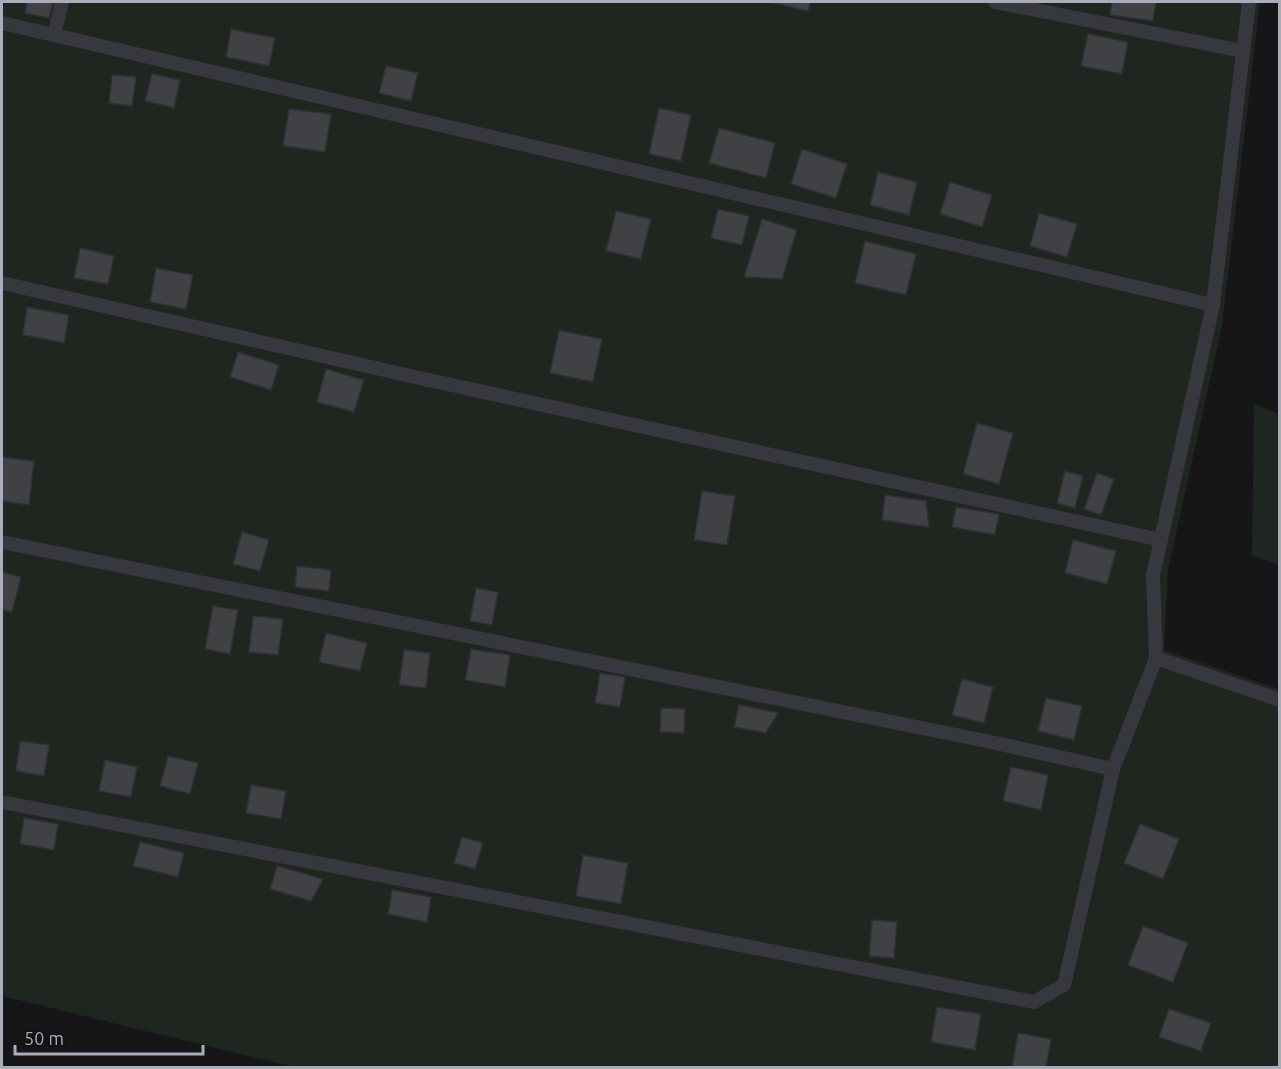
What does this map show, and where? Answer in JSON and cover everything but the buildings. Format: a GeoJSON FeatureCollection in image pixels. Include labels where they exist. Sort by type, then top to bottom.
{"type":"FeatureCollection","features":[{"type":"Feature","properties":{"kind":"lane"},"geometry":{"type":"LineString","coordinates":[[54,35],[62,2]]}},
{"type":"Feature","properties":{"kind":"lane"},"geometry":{"type":"LineString","coordinates":[[995,2],[1243,51]]}},
{"type":"Feature","properties":{"kind":"lane"},"geometry":{"type":"LineString","coordinates":[[2,802],[1034,1002],[1064,985],[1113,770],[1156,658],[1153,575],[1213,304],[1249,2]]}},
{"type":"Feature","properties":{"kind":"lane"},"geometry":{"type":"LineString","coordinates":[[2,23],[1213,304]]}},
{"type":"Feature","properties":{"kind":"lane"},"geometry":{"type":"LineString","coordinates":[[2,283],[424,379],[1161,540]]}},
{"type":"Feature","properties":{"kind":"lane"},"geometry":{"type":"LineString","coordinates":[[2,542],[992,742],[1113,770]]}},
{"type":"Feature","properties":{"kind":"lane"},"geometry":{"type":"LineString","coordinates":[[1156,658],[1280,700]]}},
{"type":"Feature","properties":{"kind":"shaded area"},"geometry":{"type":"Polygon","coordinates":[[[2,2],[1260,2],[1222,326],[1168,570],[1164,650],[1279,689],[1279,1067],[298,1068],[2,996],[2,2]]]}},
{"type":"Feature","properties":{"kind":"shaded area"},"geometry":{"type":"Polygon","coordinates":[[[1254,404],[1279,414],[1279,565],[1252,556],[1254,404]]]}}]}
